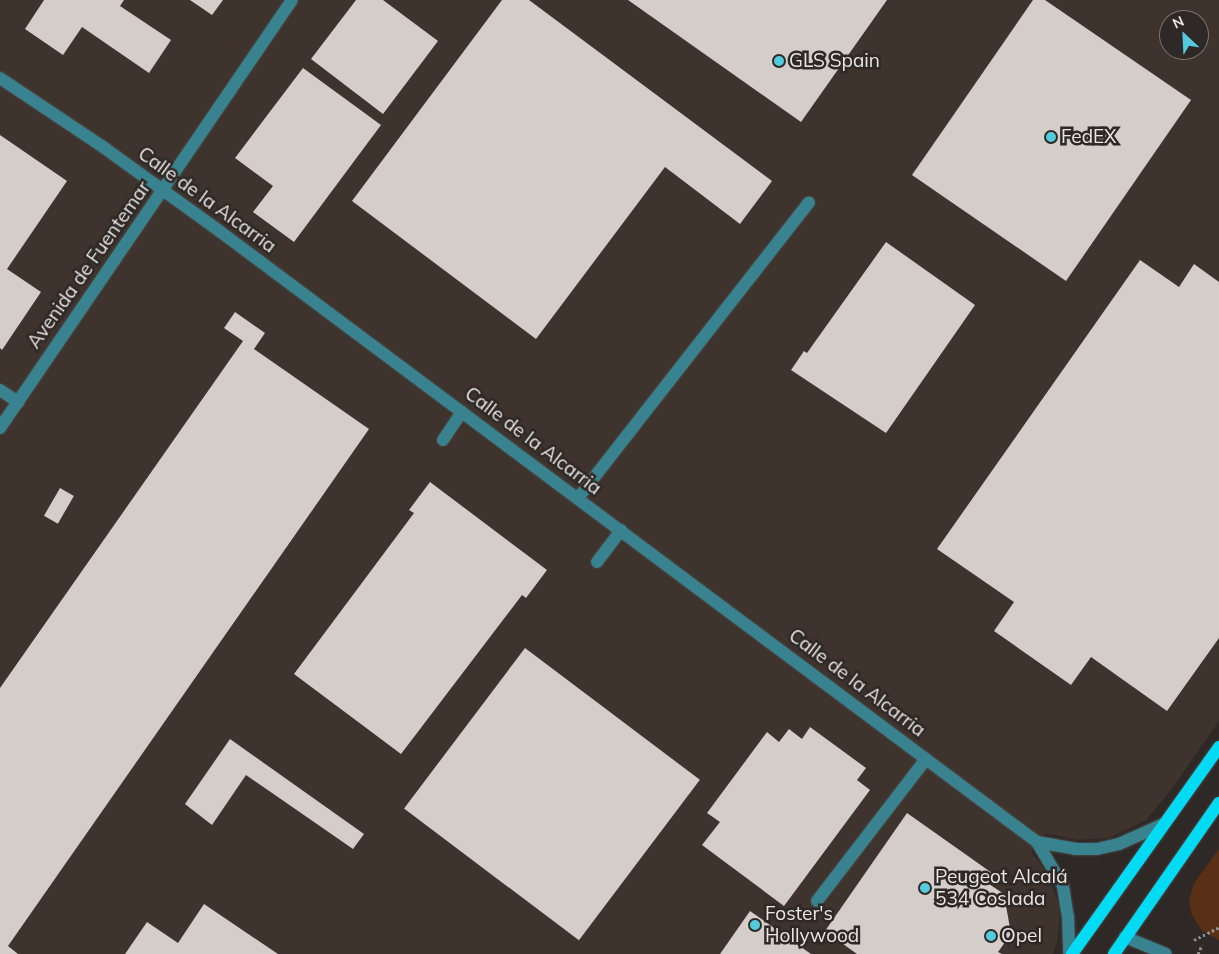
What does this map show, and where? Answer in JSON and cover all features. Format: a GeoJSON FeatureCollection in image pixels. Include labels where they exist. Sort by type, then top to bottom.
{"type":"FeatureCollection","features":[{"type":"Feature","properties":{"kind":"main road"},"geometry":{"type":"LineString","coordinates":[[1072,954],[1219,747]]}},
{"type":"Feature","properties":{"kind":"main road"},"geometry":{"type":"LineString","coordinates":[[1114,954],[1219,802]]}},
{"type":"Feature","properties":{"kind":"street","name":"Avenida de Fuentemar"},"geometry":{"type":"LineString","coordinates":[[0,428],[292,0]]}},
{"type":"Feature","properties":{"kind":"street","name":"Calle de la Alcarria"},"geometry":{"type":"LineString","coordinates":[[0,78],[163,191],[621,530],[1037,842],[1062,886],[1068,916],[1068,954]]}},
{"type":"Feature","properties":{"kind":"street"},"geometry":{"type":"LineString","coordinates":[[578,498],[809,202]]}},
{"type":"Feature","properties":{"kind":"street"},"geometry":{"type":"LineString","coordinates":[[0,390],[18,402]]}},
{"type":"Feature","properties":{"kind":"street"},"geometry":{"type":"LineString","coordinates":[[442,440],[462,412]]}},
{"type":"Feature","properties":{"kind":"street"},"geometry":{"type":"LineString","coordinates":[[598,562],[621,530]]}},
{"type":"Feature","properties":{"kind":"street"},"geometry":{"type":"LineString","coordinates":[[817,901],[926,759]]}},
{"type":"Feature","properties":{"kind":"street","name":"Calle de la Alcarria"},"geometry":{"type":"LineString","coordinates":[[1037,842],[1074,849],[1097,849],[1119,844],[1164,824]]}},
{"type":"Feature","properties":{"kind":"street"},"geometry":{"type":"LineString","coordinates":[[1125,937],[1166,954]]}},
{"type":"Feature","properties":{"kind":"path"},"geometry":{"type":"LineString","coordinates":[[1194,940],[1219,927]]}},
{"type":"Feature","properties":{"kind":"path"},"geometry":{"type":"LineString","coordinates":[[1198,954],[1202,945]]}},
{"type":"Feature","properties":{"kind":"shaded area"},"geometry":{"type":"Polygon","coordinates":[[[0,0],[1219,0],[1219,721],[1171,790],[1146,820],[1109,838],[1078,840],[1045,833],[1031,852],[1047,873],[1060,907],[1058,938],[1053,954],[0,954],[0,0]]]}},
{"type":"Feature","properties":{"kind":"shaded area"},"geometry":{"type":"Polygon","coordinates":[[[1219,849],[1219,940],[1202,931],[1192,915],[1189,901],[1194,883],[1219,849]]]}},
{"type":"Feature","properties":{"kind":"building"},"geometry":{"type":"Polygon","coordinates":[[[44,0],[124,0],[120,6],[171,40],[149,73],[82,27],[63,55],[25,29],[44,0]]]}},
{"type":"Feature","properties":{"kind":"building"},"geometry":{"type":"Polygon","coordinates":[[[190,0],[223,0],[212,15],[190,0]]]}},
{"type":"Feature","properties":{"kind":"building"},"geometry":{"type":"Polygon","coordinates":[[[356,0],[383,0],[438,41],[383,114],[311,59],[356,0]]]}},
{"type":"Feature","properties":{"kind":"building"},"geometry":{"type":"Polygon","coordinates":[[[502,0],[529,0],[772,181],[740,224],[665,167],[536,339],[352,201],[502,0]]]}},
{"type":"Feature","properties":{"kind":"building","name":"GLS Spain"},"geometry":{"type":"Polygon","coordinates":[[[628,0],[887,0],[801,122],[628,0]]]}},
{"type":"Feature","properties":{"kind":"building","name":"FedEX"},"geometry":{"type":"Polygon","coordinates":[[[1033,0],[1045,0],[1191,100],[1066,281],[912,175],[1033,0]]]}},
{"type":"Feature","properties":{"kind":"building"},"geometry":{"type":"Polygon","coordinates":[[[303,68],[381,125],[294,242],[253,212],[273,186],[235,158],[303,68]]]}},
{"type":"Feature","properties":{"kind":"building"},"geometry":{"type":"Polygon","coordinates":[[[0,135],[67,181],[7,269],[41,292],[2,350],[0,348],[0,135]]]}},
{"type":"Feature","properties":{"kind":"building"},"geometry":{"type":"Polygon","coordinates":[[[886,242],[975,305],[886,433],[791,370],[804,351],[807,353],[886,242]]]}},
{"type":"Feature","properties":{"kind":"building"},"geometry":{"type":"Polygon","coordinates":[[[1140,260],[1179,287],[1194,264],[1219,282],[1219,638],[1167,711],[1091,657],[1071,685],[994,631],[1014,602],[937,549],[1140,260]]]}},
{"type":"Feature","properties":{"kind":"building"},"geometry":{"type":"Polygon","coordinates":[[[235,312],[265,333],[254,349],[369,429],[8,946],[18,954],[0,954],[0,688],[243,341],[224,328],[235,312]]]}},
{"type":"Feature","properties":{"kind":"building"},"geometry":{"type":"Polygon","coordinates":[[[430,482],[547,570],[526,598],[522,595],[401,754],[294,674],[414,513],[409,510],[430,482]]]}},
{"type":"Feature","properties":{"kind":"building"},"geometry":{"type":"Polygon","coordinates":[[[60,488],[74,496],[58,524],[44,516],[60,488]]]}},
{"type":"Feature","properties":{"kind":"building"},"geometry":{"type":"Polygon","coordinates":[[[525,648],[700,780],[579,940],[404,809],[525,648]]]}},
{"type":"Feature","properties":{"kind":"building"},"geometry":{"type":"Polygon","coordinates":[[[810,727],[866,768],[857,780],[870,790],[784,906],[702,845],[720,822],[707,813],[767,732],[779,742],[789,729],[802,739],[810,727]]]}},
{"type":"Feature","properties":{"kind":"building"},"geometry":{"type":"Polygon","coordinates":[[[230,739],[364,834],[353,849],[246,775],[212,825],[185,804],[230,739]]]}},
{"type":"Feature","properties":{"kind":"building","name":"Peugeot Alcalá 534 Coslada"},"geometry":{"type":"Polygon","coordinates":[[[907,813],[992,873],[986,882],[1004,894],[1011,934],[998,952],[1002,954],[857,954],[825,931],[907,813]]]}},
{"type":"Feature","properties":{"kind":"building"},"geometry":{"type":"Polygon","coordinates":[[[204,904],[278,954],[125,954],[147,922],[178,943],[204,904]]]}},
{"type":"Feature","properties":{"kind":"building","name":"Foster's Hollywood"},"geometry":{"type":"Polygon","coordinates":[[[750,911],[811,954],[720,954],[750,911]]]}},
{"type":"Feature","properties":{"kind":"place","name":"GLS Spain"},"geometry":{"type":"Point","coordinates":[779,61]}},
{"type":"Feature","properties":{"kind":"place","name":"FedEX"},"geometry":{"type":"Point","coordinates":[1051,137]}},
{"type":"Feature","properties":{"kind":"place","name":"Peugeot Alcalá 534 Coslada"},"geometry":{"type":"Point","coordinates":[925,888]}},
{"type":"Feature","properties":{"kind":"place","name":"Foster's Hollywood"},"geometry":{"type":"Point","coordinates":[755,925]}},
{"type":"Feature","properties":{"kind":"place","name":"Opel"},"geometry":{"type":"Point","coordinates":[991,936]}}]}
